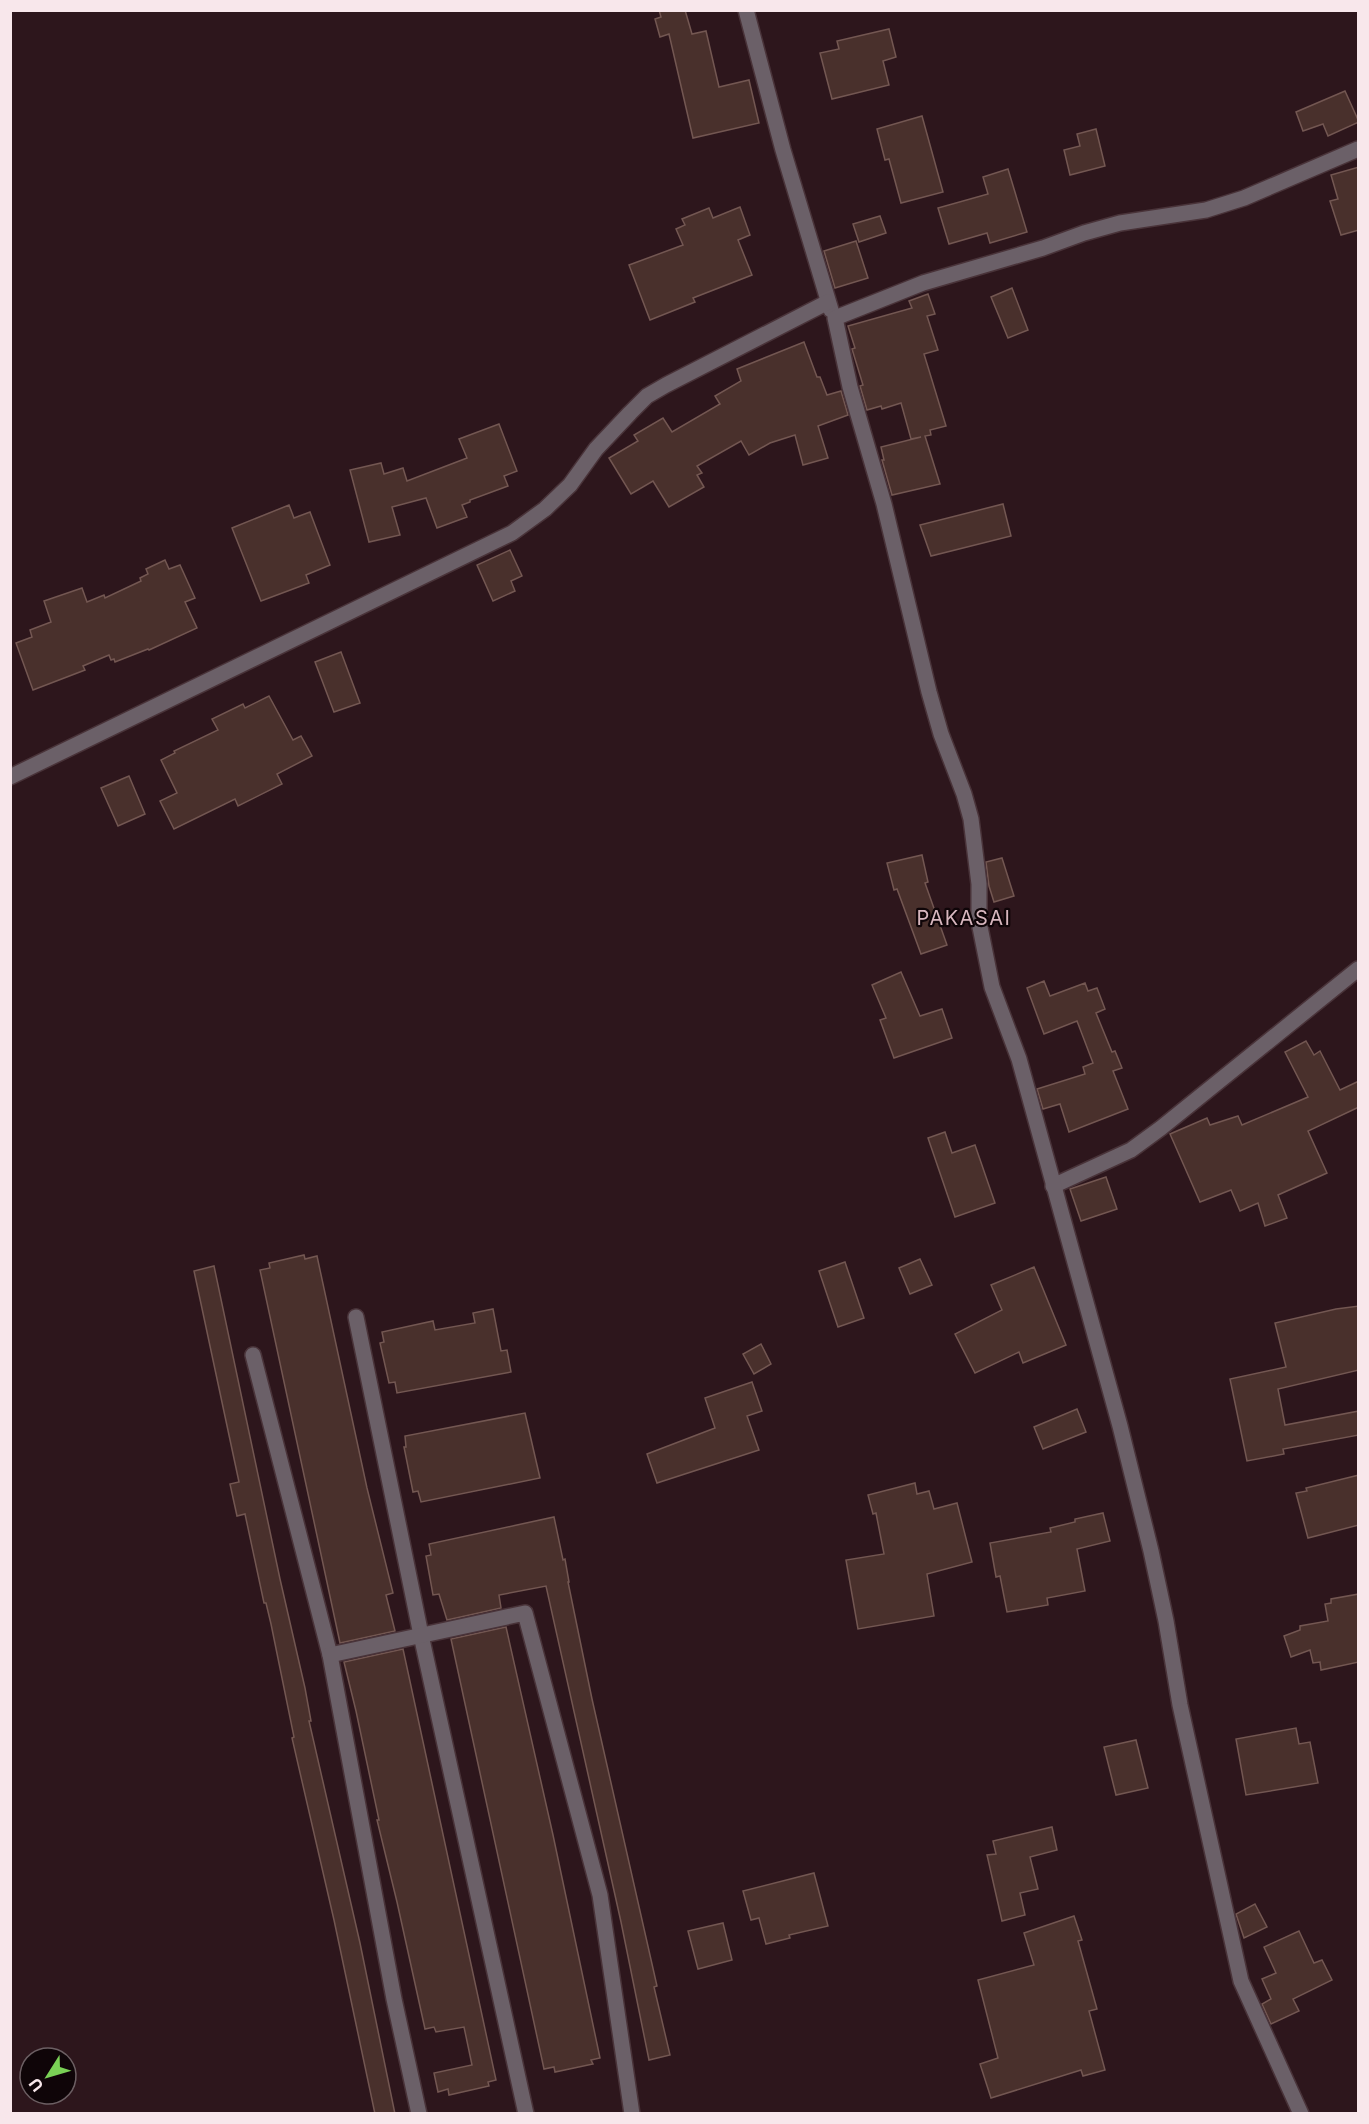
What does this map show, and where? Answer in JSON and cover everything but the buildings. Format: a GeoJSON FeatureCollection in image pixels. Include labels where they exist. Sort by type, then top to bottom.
{"type":"FeatureCollection","features":[{"type":"Feature","properties":{"kind":"street"},"geometry":{"type":"LineString","coordinates":[[746,10],[783,150],[828,302],[835,318],[850,387],[884,504],[929,692],[971,819],[985,958],[992,987],[1018,1059],[1120,1426],[1151,1551],[1180,1705],[1241,1981],[1301,2114]]}},
{"type":"Feature","properties":{"kind":"street"},"geometry":{"type":"LineString","coordinates":[[835,318],[923,283],[1043,248],[1084,233],[1120,223],[1206,210],[1244,198],[1359,149]]}},
{"type":"Feature","properties":{"kind":"street"},"geometry":{"type":"LineString","coordinates":[[10,777],[512,533],[545,509],[570,485],[596,449],[647,396],[828,302]]}},
{"type":"Feature","properties":{"kind":"street"},"geometry":{"type":"LineString","coordinates":[[1053,1186],[1131,1150],[1359,969]]}},
{"type":"Feature","properties":{"kind":"street"},"geometry":{"type":"LineString","coordinates":[[356,1317],[421,1635],[526,2114]]}},
{"type":"Feature","properties":{"kind":"street"},"geometry":{"type":"LineString","coordinates":[[253,1355],[330,1655],[394,1999],[419,2114]]}},
{"type":"Feature","properties":{"kind":"street"},"geometry":{"type":"LineString","coordinates":[[330,1655],[525,1613],[600,1895],[632,2114]]}},
{"type":"Feature","properties":{"kind":"district","name":"PAKASAI"},"geometry":{"type":"Point","coordinates":[964,918]}}]}
